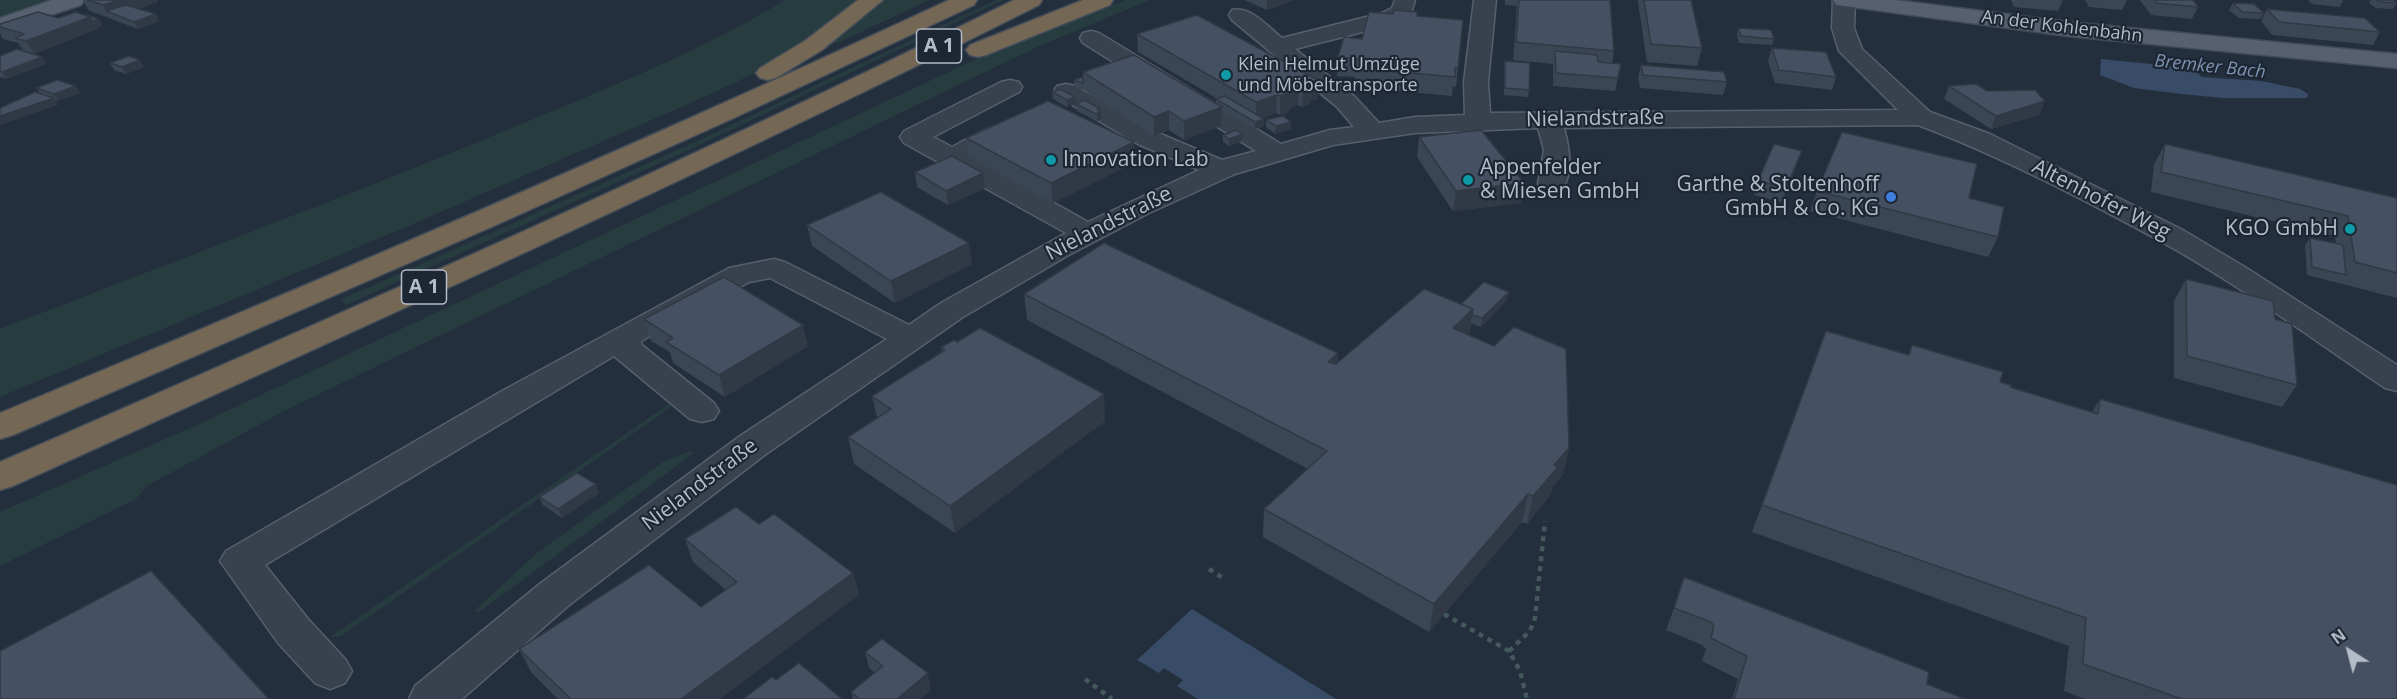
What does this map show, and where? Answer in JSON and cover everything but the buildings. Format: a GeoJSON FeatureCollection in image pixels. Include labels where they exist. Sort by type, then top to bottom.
{"type":"FeatureCollection","features":[{"type":"Feature","properties":{"kind":"highway"},"geometry":{"type":"LineString","coordinates":[[550,191],[772,71],[814,45],[872,0]]}},
{"type":"Feature","properties":{"kind":"highway","name":"A 1"},"geometry":{"type":"LineString","coordinates":[[0,427],[550,191],[863,50],[966,0]]}},
{"type":"Feature","properties":{"kind":"highway","name":"A 1"},"geometry":{"type":"LineString","coordinates":[[0,477],[346,323],[694,164],[1031,0]]}},
{"type":"Feature","properties":{"kind":"highway"},"geometry":{"type":"LineString","coordinates":[[846,91],[919,75],[1102,0]]}},
{"type":"Feature","properties":{"kind":"main road"},"geometry":{"type":"LineString","coordinates":[[0,26],[73,0]]}},
{"type":"Feature","properties":{"kind":"main road","name":"An der Kohlenbahn"},"geometry":{"type":"LineString","coordinates":[[1844,0],[2068,29],[2397,61]]}},
{"type":"Feature","properties":{"kind":"street"},"geometry":{"type":"LineString","coordinates":[[1478,121],[1476,82],[1485,0]]}},
{"type":"Feature","properties":{"kind":"street","name":"Altenhofer Weg"},"geometry":{"type":"LineString","coordinates":[[1844,0],[1843,28],[1851,51],[1889,90],[1921,117],[1981,140],[2171,235],[2238,275],[2397,381]]}},
{"type":"Feature","properties":{"kind":"street"},"geometry":{"type":"LineString","coordinates":[[1279,46],[1390,18],[1402,12],[1405,1]]}},
{"type":"Feature","properties":{"kind":"street"},"geometry":{"type":"LineString","coordinates":[[1240,15],[1346,102],[1371,130]]}},
{"type":"Feature","properties":{"kind":"street"},"geometry":{"type":"LineString","coordinates":[[1091,38],[1276,152]]}},
{"type":"Feature","properties":{"kind":"street"},"geometry":{"type":"LineString","coordinates":[[1010,87],[913,137],[1088,234]]}},
{"type":"Feature","properties":{"kind":"street"},"geometry":{"type":"LineString","coordinates":[[1066,91],[1147,138],[1199,159],[1219,170]]}},
{"type":"Feature","properties":{"kind":"street","name":"Nielandstraße"},"geometry":{"type":"LineString","coordinates":[[431,699],[555,594],[753,445],[910,338],[952,310],[1088,234],[1159,197],[1219,170],[1276,152],[1371,130],[1478,121],[1550,120],[1763,106],[1921,117]]}},
{"type":"Feature","properties":{"kind":"street"},"geometry":{"type":"LineString","coordinates":[[1550,120],[1557,150],[1552,184]]}},
{"type":"Feature","properties":{"kind":"street"},"geometry":{"type":"LineString","coordinates":[[951,157],[1024,123]]}},
{"type":"Feature","properties":{"kind":"street"},"geometry":{"type":"LineString","coordinates":[[330,671],[293,631],[240,561],[514,399],[741,274],[774,268],[910,338]]}},
{"type":"Feature","properties":{"kind":"street"},"geometry":{"type":"LineString","coordinates":[[623,337],[627,350],[702,411]]}},
{"type":"Feature","properties":{"kind":"path"},"geometry":{"type":"LineString","coordinates":[[1509,651],[1530,632],[1535,618],[1545,521]]}},
{"type":"Feature","properties":{"kind":"path"},"geometry":{"type":"LineString","coordinates":[[1209,569],[1223,578]]}},
{"type":"Feature","properties":{"kind":"path"},"geometry":{"type":"LineString","coordinates":[[1444,615],[1509,651],[1520,671],[1527,699]]}},
{"type":"Feature","properties":{"kind":"path"},"geometry":{"type":"LineString","coordinates":[[1085,680],[1112,699]]}},
{"type":"Feature","properties":{"kind":"green space"},"geometry":{"type":"Polygon","coordinates":[[[0,0],[49,0],[0,17],[0,0]]]}},
{"type":"Feature","properties":{"kind":"green space"},"geometry":{"type":"Polygon","coordinates":[[[785,0],[863,0],[787,54],[751,75],[693,102],[411,225],[0,397],[0,329],[325,203],[587,97],[721,36],[785,0]]]}},
{"type":"Feature","properties":{"kind":"green space"},"geometry":{"type":"Polygon","coordinates":[[[885,0],[930,0],[837,43],[830,44],[885,0]]]}},
{"type":"Feature","properties":{"kind":"green space"},"geometry":{"type":"Polygon","coordinates":[[[996,0],[1003,0],[693,148],[346,305],[340,300],[691,144],[996,0]]]}},
{"type":"Feature","properties":{"kind":"green space"},"geometry":{"type":"Polygon","coordinates":[[[1126,0],[1150,0],[1037,47],[288,409],[147,486],[136,499],[0,566],[0,512],[197,425],[989,53],[1126,0]]]}},
{"type":"Feature","properties":{"kind":"green space"},"geometry":{"type":"Polygon","coordinates":[[[669,404],[670,408],[341,636],[330,637],[669,404]]]}},
{"type":"Feature","properties":{"kind":"green space"},"geometry":{"type":"Polygon","coordinates":[[[690,451],[694,453],[478,613],[475,610],[538,552],[666,460],[690,451]]]}},
{"type":"Feature","properties":{"kind":"water"},"geometry":{"type":"Polygon","coordinates":[[[2101,59],[2191,68],[2202,77],[2261,81],[2300,89],[2308,94],[2307,98],[2223,98],[2134,88],[2100,75],[2101,59]]]}},
{"type":"Feature","properties":{"kind":"water"},"geometry":{"type":"Polygon","coordinates":[[[1192,609],[1336,699],[1198,699],[1177,686],[1183,680],[1164,668],[1159,673],[1137,660],[1192,609]]]}},
{"type":"Feature","properties":{"kind":"place","name":"Klein Helmut Umzüge und Möbeltransporte"},"geometry":{"type":"Point","coordinates":[1226,75]}},
{"type":"Feature","properties":{"kind":"place","name":"Innovation Lab"},"geometry":{"type":"Point","coordinates":[1051,160]}},
{"type":"Feature","properties":{"kind":"place","name":"Appenfelder & Miesen GmbH"},"geometry":{"type":"Point","coordinates":[1468,180]}},
{"type":"Feature","properties":{"kind":"place","name":"Garthe & Stoltenhoff GmbH & Co. KG"},"geometry":{"type":"Point","coordinates":[1891,197]}},
{"type":"Feature","properties":{"kind":"place","name":"KGO GmbH"},"geometry":{"type":"Point","coordinates":[2350,229]}},
{"type":"Feature","properties":{"kind":"water label","name":"Bremker Bach"},"geometry":{"type":"Point","coordinates":[2210,67]}}]}
